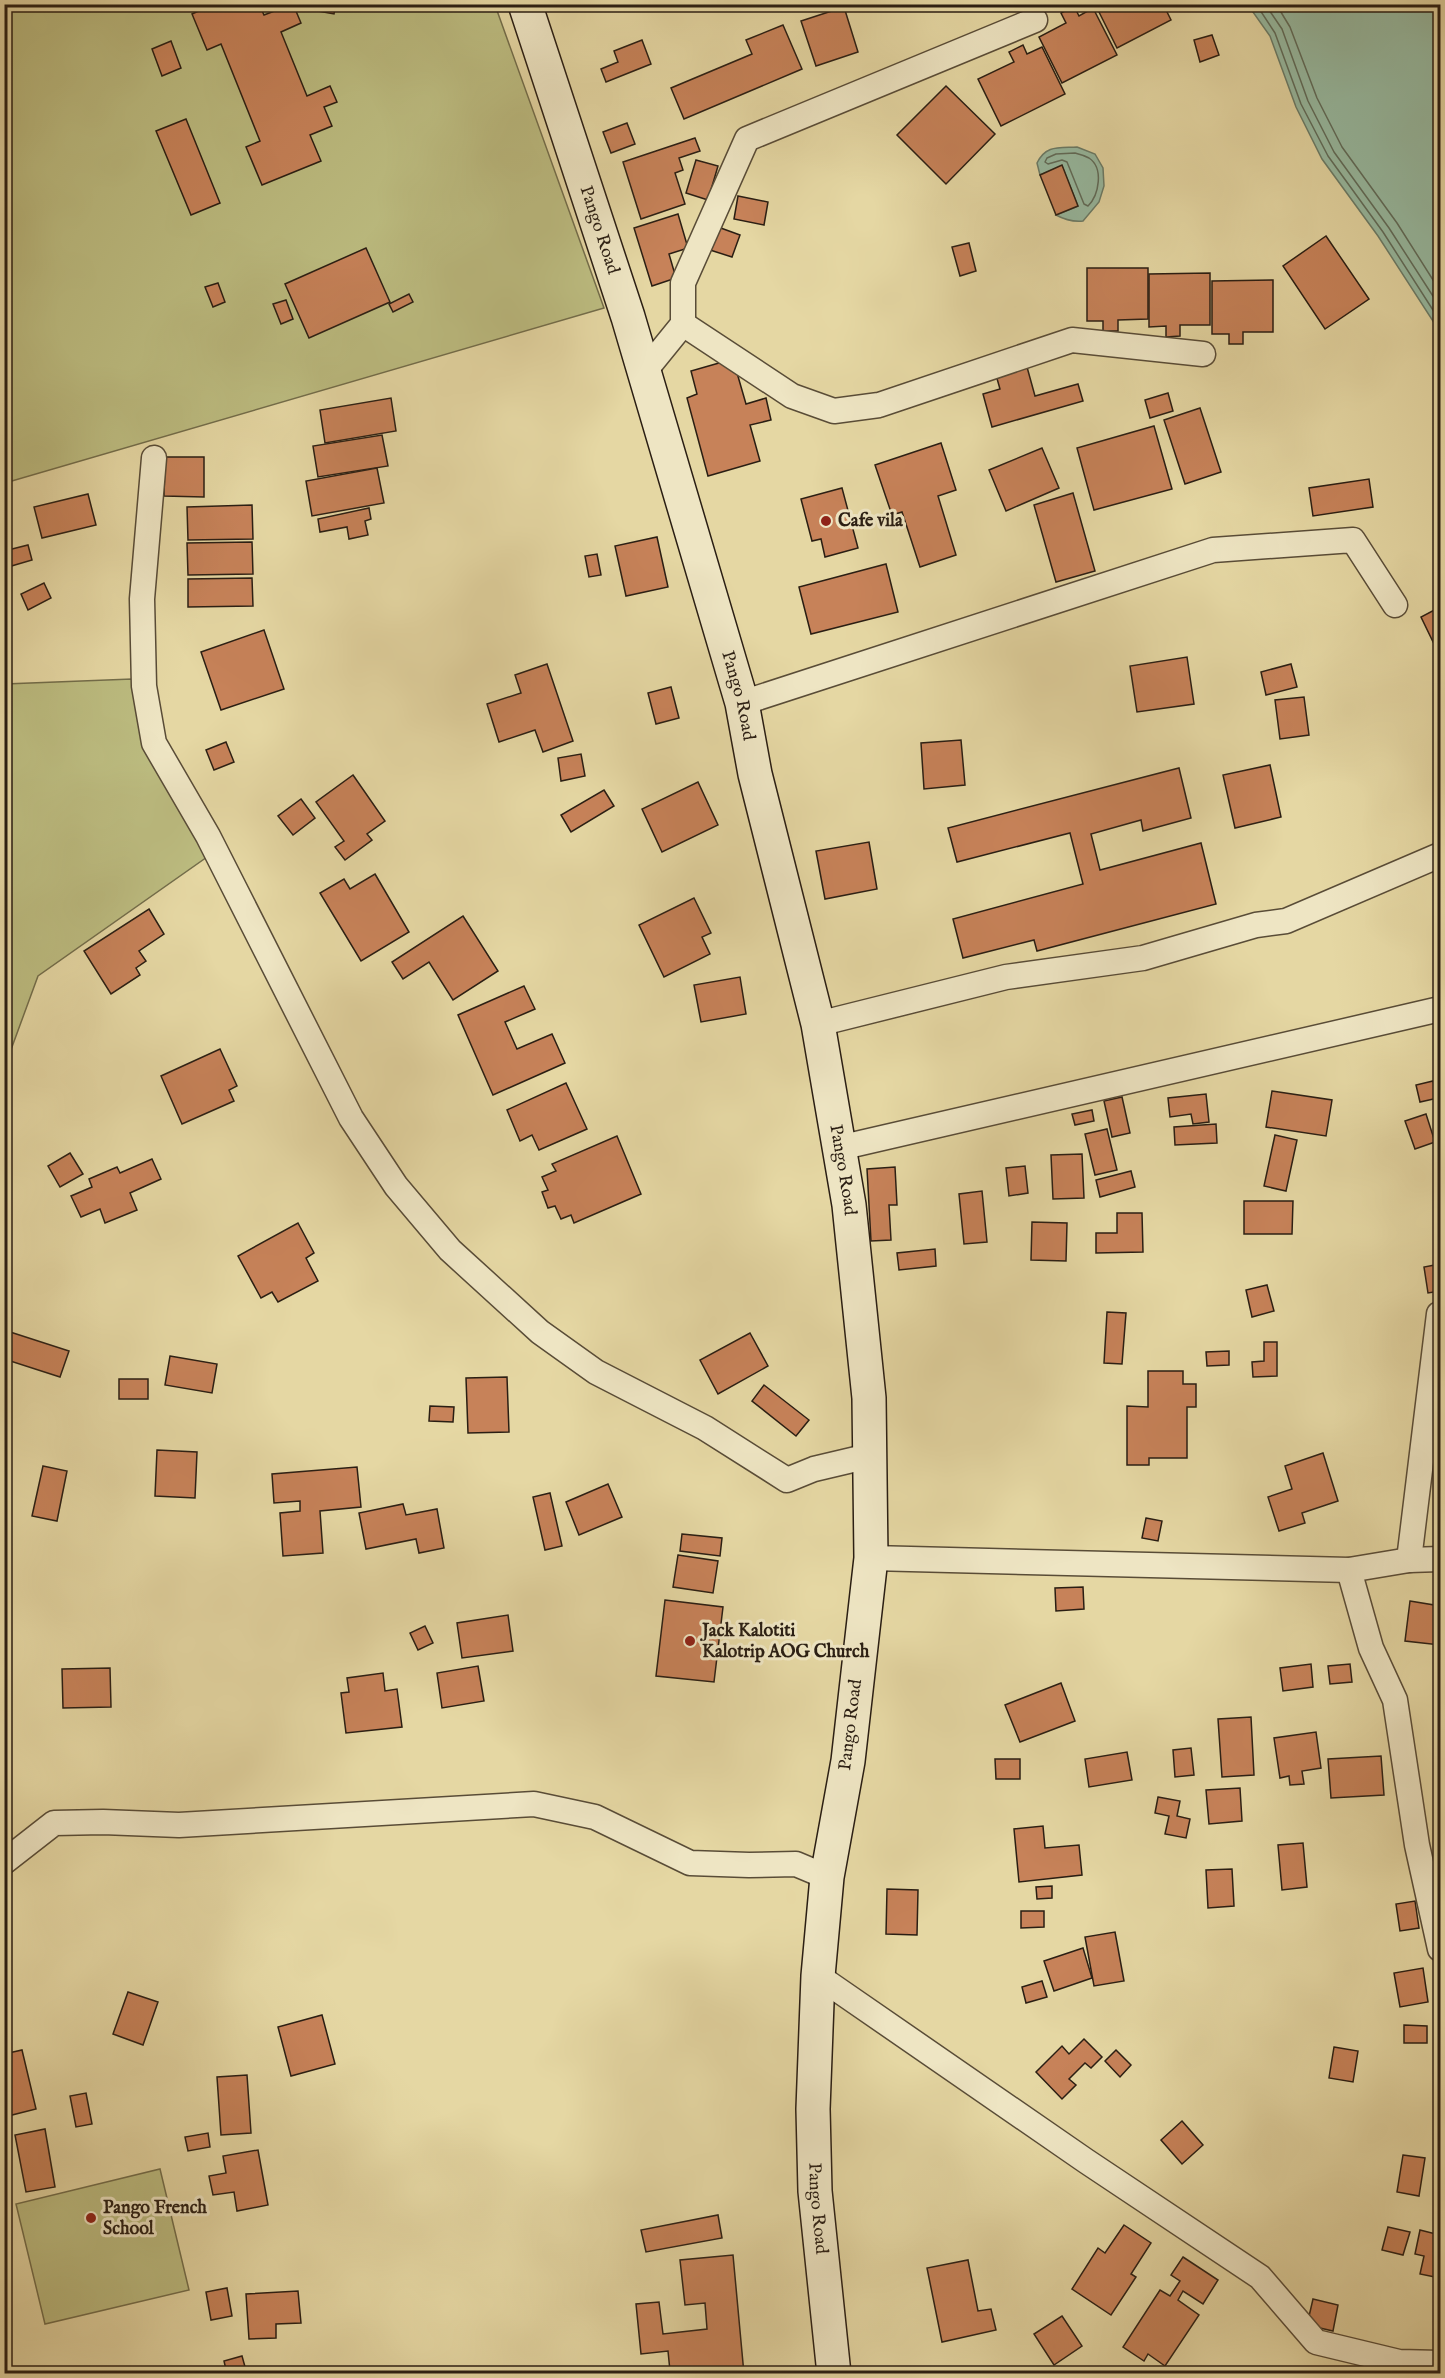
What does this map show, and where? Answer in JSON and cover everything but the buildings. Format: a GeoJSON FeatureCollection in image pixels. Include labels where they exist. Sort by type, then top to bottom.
{"type":"FeatureCollection","features":[{"type":"Feature","properties":{"kind":"street","name":"Pango Road"},"geometry":{"type":"LineString","coordinates":[[525,4],[628,317],[742,703],[755,774],[818,1024],[849,1205],[869,1398],[871,1558],[848,1761],[827,1877],[818,1976],[813,2109],[815,2191],[834,2373]]}},
{"type":"Feature","properties":{"kind":"street"},"geometry":{"type":"LineString","coordinates":[[644,372],[683,324],[683,283],[747,139],[1035,20]]}},
{"type":"Feature","properties":{"kind":"street"},"geometry":{"type":"LineString","coordinates":[[683,324],[792,396],[834,411],[879,405],[1072,340],[1203,354]]}},
{"type":"Feature","properties":{"kind":"street"},"geometry":{"type":"LineString","coordinates":[[154,458],[142,599],[144,686],[154,743],[208,836],[351,1118],[396,1186],[450,1250],[540,1332],[596,1372],[705,1428],[787,1480],[814,1469],[869,1456]]}},
{"type":"Feature","properties":{"kind":"street"},"geometry":{"type":"LineString","coordinates":[[742,703],[1213,550],[1353,540],[1395,605]]}},
{"type":"Feature","properties":{"kind":"street"},"geometry":{"type":"LineString","coordinates":[[818,1024],[1006,977],[1143,958],[1256,925],[1286,921],[1440,855]]}},
{"type":"Feature","properties":{"kind":"street"},"geometry":{"type":"LineString","coordinates":[[839,1148],[1440,1009]]}},
{"type":"Feature","properties":{"kind":"street"},"geometry":{"type":"LineString","coordinates":[[1408,1560],[1439,1314]]}},
{"type":"Feature","properties":{"kind":"street"},"geometry":{"type":"LineString","coordinates":[[871,1558],[1348,1570],[1408,1560],[1440,1559]]}},
{"type":"Feature","properties":{"kind":"street"},"geometry":{"type":"LineString","coordinates":[[1348,1570],[1371,1648],[1395,1700],[1417,1845],[1440,1948]]}},
{"type":"Feature","properties":{"kind":"street"},"geometry":{"type":"LineString","coordinates":[[4,1862],[54,1823],[179,1825],[534,1804],[595,1817],[690,1863],[796,1864],[827,1877]]}},
{"type":"Feature","properties":{"kind":"street"},"geometry":{"type":"LineString","coordinates":[[818,1976],[1086,2161],[1260,2277],[1316,2342],[1400,2362],[1440,2364]]}},
{"type":"Feature","properties":{"kind":"green space"},"geometry":{"type":"Polygon","coordinates":[[[5,5],[495,5],[604,308],[5,483],[5,5]]]}},
{"type":"Feature","properties":{"kind":"green space"},"geometry":{"type":"Polygon","coordinates":[[[132,679],[207,857],[38,976],[5,1066],[5,684],[132,679]]]}},
{"type":"Feature","properties":{"kind":"green space"},"geometry":{"type":"Polygon","coordinates":[[[160,2169],[189,2290],[45,2324],[16,2204],[160,2169]]]}},
{"type":"Feature","properties":{"kind":"water"},"geometry":{"type":"Polygon","coordinates":[[[1248,5],[1440,5],[1440,332],[1378,236],[1322,159],[1296,107],[1270,36],[1248,5]]]}},
{"type":"Feature","properties":{"kind":"water"},"geometry":{"type":"Polygon","coordinates":[[[1077,147],[1095,154],[1103,168],[1104,186],[1099,202],[1083,221],[1069,220],[1056,215],[1078,206],[1062,166],[1040,175],[1037,163],[1049,150],[1077,147]]]}},
{"type":"Feature","properties":{"kind":"place","name":"Cafe vila"},"geometry":{"type":"Point","coordinates":[826,521]}},
{"type":"Feature","properties":{"kind":"place","name":"Jack Kalotiti Kalotrip AOG Church"},"geometry":{"type":"Point","coordinates":[690,1641]}},
{"type":"Feature","properties":{"kind":"place","name":"Pango French School"},"geometry":{"type":"Point","coordinates":[91,2218]}}]}
